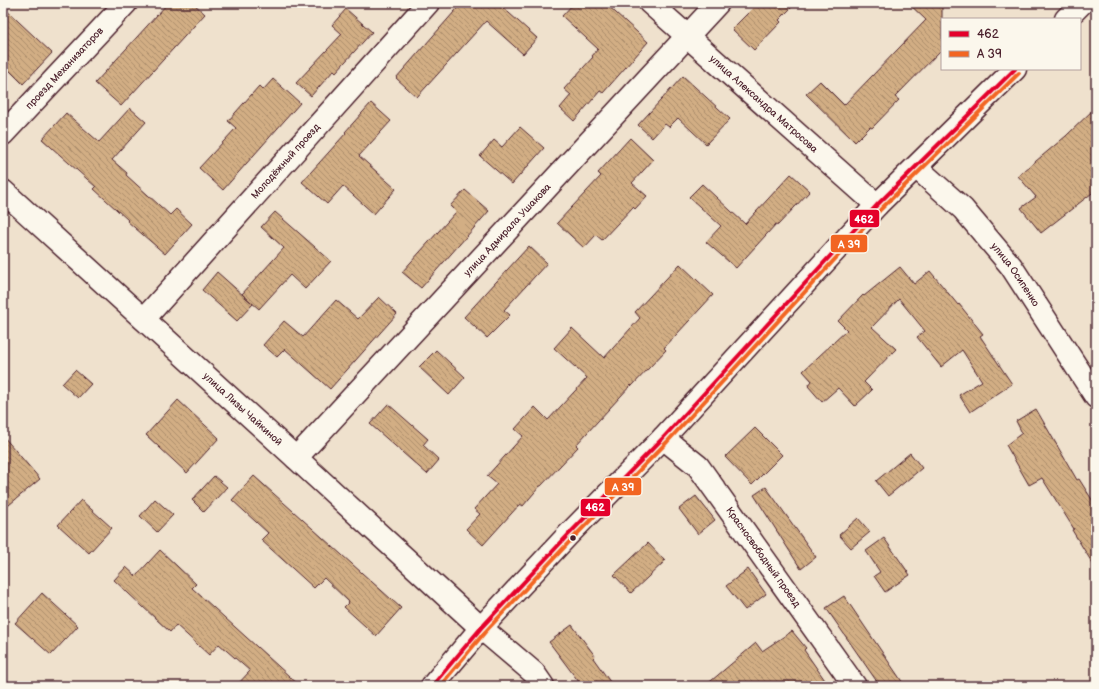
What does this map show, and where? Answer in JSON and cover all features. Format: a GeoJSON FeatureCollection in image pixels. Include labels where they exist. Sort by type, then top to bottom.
{"type":"FeatureCollection","features":[{"type":"Feature","properties":{"kind":"street","name":"проезд Механизаторов"},"geometry":{"type":"LineString","coordinates":[[3,134],[126,3]]}},
{"type":"Feature","properties":{"kind":"street","name":"Молодёжный проезд"},"geometry":{"type":"LineString","coordinates":[[144,319],[428,3]]}},
{"type":"Feature","properties":{"kind":"street","name":"улица Александра Матросова"},"geometry":{"type":"LineString","coordinates":[[650,3],[877,206]]}},
{"type":"Feature","properties":{"kind":"street","name":"улица Адмирала Ушакова"},"geometry":{"type":"LineString","coordinates":[[296,458],[718,3]]}},
{"type":"Feature","properties":{"kind":"street"},"geometry":{"type":"LineString","coordinates":[[1067,18],[1082,3]]}},
{"type":"Feature","properties":{"kind":"street"},"geometry":{"type":"LineString","coordinates":[[432,686],[481,628],[568,535],[663,438],[877,206],[1014,70]]}},
{"type":"Feature","properties":{"kind":"street","name":"улица Осипенко"},"geometry":{"type":"LineString","coordinates":[[916,167],[963,209],[1011,266],[1096,397]]}},
{"type":"Feature","properties":{"kind":"street","name":"улица Лизы Чайкиной"},"geometry":{"type":"LineString","coordinates":[[3,191],[481,628],[534,673],[543,686]]}},
{"type":"Feature","properties":{"kind":"street","name":"Красносвободный проезд"},"geometry":{"type":"LineString","coordinates":[[663,438],[698,466],[855,686]]}},
{"type":"Feature","properties":{"kind":"building"},"geometry":{"type":"Polygon","coordinates":[[[168,3],[193,3],[205,14],[121,106],[95,83],[168,3]]]}},
{"type":"Feature","properties":{"kind":"building"},"geometry":{"type":"Polygon","coordinates":[[[462,3],[502,3],[500,5],[537,38],[523,54],[486,21],[417,97],[396,78],[462,3]]]}},
{"type":"Feature","properties":{"kind":"building"},"geometry":{"type":"Polygon","coordinates":[[[574,3],[605,3],[648,42],[603,93],[600,91],[574,121],[560,108],[571,95],[564,89],[593,57],[592,56],[598,49],[562,16],[574,3]]]}},
{"type":"Feature","properties":{"kind":"building"},"geometry":{"type":"Polygon","coordinates":[[[758,3],[796,3],[779,20],[781,22],[754,50],[732,29],[758,3]]]}},
{"type":"Feature","properties":{"kind":"building"},"geometry":{"type":"Polygon","coordinates":[[[908,3],[942,3],[941,50],[895,97],[899,100],[872,128],[870,127],[855,142],[806,94],[820,81],[844,105],[926,20],[908,3]]]}},
{"type":"Feature","properties":{"kind":"building"},"geometry":{"type":"Polygon","coordinates":[[[3,7],[52,53],[23,84],[3,64],[3,7]]]}},
{"type":"Feature","properties":{"kind":"building"},"geometry":{"type":"Polygon","coordinates":[[[346,9],[372,32],[336,72],[334,70],[311,96],[296,83],[342,34],[332,25],[346,9]]]}},
{"type":"Feature","properties":{"kind":"building"},"geometry":{"type":"Polygon","coordinates":[[[683,76],[730,119],[706,144],[678,118],[669,127],[665,124],[652,138],[638,125],[683,76]]]}},
{"type":"Feature","properties":{"kind":"building"},"geometry":{"type":"Polygon","coordinates":[[[273,79],[300,103],[223,190],[199,168],[236,128],[228,121],[259,86],[263,90],[273,79]]]}},
{"type":"Feature","properties":{"kind":"building"},"geometry":{"type":"Polygon","coordinates":[[[371,103],[391,121],[359,156],[396,189],[374,214],[343,186],[327,204],[302,182],[371,103]]]}},
{"type":"Feature","properties":{"kind":"building"},"geometry":{"type":"Polygon","coordinates":[[[1096,107],[1096,190],[1041,233],[1021,208],[1036,197],[1018,176],[1066,136],[1096,107]]]}},
{"type":"Feature","properties":{"kind":"building"},"geometry":{"type":"Polygon","coordinates":[[[130,108],[146,122],[112,160],[127,173],[126,175],[170,215],[176,209],[192,224],[165,254],[127,221],[128,220],[94,189],[96,187],[42,139],[66,113],[99,142],[130,108]]]}},
{"type":"Feature","properties":{"kind":"building"},"geometry":{"type":"Polygon","coordinates":[[[520,127],[544,148],[512,184],[480,156],[494,140],[502,147],[520,127]]]}},
{"type":"Feature","properties":{"kind":"building"},"geometry":{"type":"Polygon","coordinates":[[[630,138],[653,160],[632,183],[647,196],[635,209],[633,207],[602,240],[596,235],[584,248],[557,223],[601,176],[598,173],[630,138]]]}},
{"type":"Feature","properties":{"kind":"building"},"geometry":{"type":"Polygon","coordinates":[[[791,174],[810,191],[778,225],[776,224],[736,268],[706,242],[721,226],[689,197],[702,184],[745,224],[791,174]]]}},
{"type":"Feature","properties":{"kind":"building"},"geometry":{"type":"Polygon","coordinates":[[[465,190],[489,211],[421,288],[402,272],[456,212],[450,206],[465,190]]]}},
{"type":"Feature","properties":{"kind":"building"},"geometry":{"type":"Polygon","coordinates":[[[275,212],[331,261],[305,289],[290,275],[259,309],[242,294],[284,248],[261,227],[275,212]]]}},
{"type":"Feature","properties":{"kind":"building"},"geometry":{"type":"Polygon","coordinates":[[[529,246],[547,263],[504,310],[510,315],[487,338],[464,317],[529,246]]]}},
{"type":"Feature","properties":{"kind":"building"},"geometry":{"type":"Polygon","coordinates":[[[680,264],[713,295],[664,348],[666,350],[632,386],[631,385],[576,445],[578,447],[540,486],[523,506],[520,504],[483,545],[466,529],[480,514],[474,509],[497,484],[487,476],[523,436],[515,429],[535,407],[548,420],[587,378],[554,348],[572,328],[604,358],[640,318],[635,312],[680,264]]]}},
{"type":"Feature","properties":{"kind":"building"},"geometry":{"type":"Polygon","coordinates":[[[900,267],[914,284],[930,271],[983,334],[980,336],[1012,384],[970,412],[959,395],[982,381],[962,350],[941,367],[917,337],[925,331],[899,299],[872,327],[896,349],[864,382],[872,390],[855,406],[838,388],[822,402],[808,386],[812,381],[803,371],[847,330],[838,321],[863,295],[864,296],[900,267]]]}},
{"type":"Feature","properties":{"kind":"building"},"geometry":{"type":"Polygon","coordinates":[[[217,272],[253,304],[237,321],[202,290],[217,272]]]}},
{"type":"Feature","properties":{"kind":"building"},"geometry":{"type":"Polygon","coordinates":[[[379,297],[397,314],[330,389],[285,349],[277,357],[263,345],[284,321],[303,337],[336,300],[358,319],[379,297]]]}},
{"type":"Feature","properties":{"kind":"building"},"geometry":{"type":"Polygon","coordinates":[[[436,350],[465,377],[449,395],[419,367],[436,350]]]}},
{"type":"Feature","properties":{"kind":"building"},"geometry":{"type":"Polygon","coordinates":[[[75,370],[91,384],[78,398],[62,384],[75,370]]]}},
{"type":"Feature","properties":{"kind":"building"},"geometry":{"type":"Polygon","coordinates":[[[178,400],[219,438],[187,473],[146,435],[178,400]]]}},
{"type":"Feature","properties":{"kind":"building"},"geometry":{"type":"Polygon","coordinates":[[[388,404],[428,439],[423,445],[439,460],[427,474],[370,424],[388,404]]]}},
{"type":"Feature","properties":{"kind":"building"},"geometry":{"type":"Polygon","coordinates":[[[1036,409],[1077,480],[1079,479],[1096,506],[1096,569],[1072,530],[1074,529],[1042,478],[1029,485],[1006,445],[1022,433],[1016,421],[1036,409]]]}},
{"type":"Feature","properties":{"kind":"building"},"geometry":{"type":"Polygon","coordinates":[[[755,428],[782,455],[752,485],[725,457],[755,428]]]}},
{"type":"Feature","properties":{"kind":"building"},"geometry":{"type":"Polygon","coordinates":[[[3,436],[40,479],[3,510],[3,436]]]}},
{"type":"Feature","properties":{"kind":"building"},"geometry":{"type":"Polygon","coordinates":[[[910,453],[922,468],[888,496],[876,481],[910,453]]]}},
{"type":"Feature","properties":{"kind":"building"},"geometry":{"type":"Polygon","coordinates":[[[214,476],[227,487],[204,512],[192,500],[214,476]]]}},
{"type":"Feature","properties":{"kind":"building"},"geometry":{"type":"Polygon","coordinates":[[[254,476],[401,608],[376,636],[344,607],[349,602],[324,578],[314,588],[261,540],[268,533],[232,500],[254,476]]]}},
{"type":"Feature","properties":{"kind":"building"},"geometry":{"type":"Polygon","coordinates":[[[766,487],[816,557],[801,569],[754,495],[766,487]]]}},
{"type":"Feature","properties":{"kind":"building"},"geometry":{"type":"Polygon","coordinates":[[[696,496],[715,520],[698,534],[679,509],[696,496]]]}},
{"type":"Feature","properties":{"kind":"building"},"geometry":{"type":"Polygon","coordinates":[[[155,499],[173,515],[157,532],[140,516],[155,499]]]}},
{"type":"Feature","properties":{"kind":"building"},"geometry":{"type":"Polygon","coordinates":[[[81,500],[112,528],[89,553],[58,525],[81,500]]]}},
{"type":"Feature","properties":{"kind":"building"},"geometry":{"type":"Polygon","coordinates":[[[858,518],[870,532],[851,548],[839,535],[858,518]]]}},
{"type":"Feature","properties":{"kind":"building"},"geometry":{"type":"Polygon","coordinates":[[[884,538],[910,575],[885,592],[874,576],[880,572],[866,551],[884,538]]]}},
{"type":"Feature","properties":{"kind":"building"},"geometry":{"type":"Polygon","coordinates":[[[648,543],[665,561],[631,593],[614,575],[648,543]]]}},
{"type":"Feature","properties":{"kind":"building"},"geometry":{"type":"Polygon","coordinates":[[[160,550],[196,584],[192,588],[300,686],[236,686],[250,671],[219,644],[209,655],[176,625],[170,632],[114,580],[126,567],[136,576],[160,550]]]}},
{"type":"Feature","properties":{"kind":"building"},"geometry":{"type":"Polygon","coordinates":[[[748,569],[766,594],[745,610],[726,586],[748,569]]]}},
{"type":"Feature","properties":{"kind":"building"},"geometry":{"type":"Polygon","coordinates":[[[42,593],[78,626],[51,655],[15,623],[42,593]]]}},
{"type":"Feature","properties":{"kind":"building"},"geometry":{"type":"Polygon","coordinates":[[[844,596],[905,686],[880,686],[826,608],[844,596]]]}},
{"type":"Feature","properties":{"kind":"building"},"geometry":{"type":"Polygon","coordinates":[[[572,625],[595,656],[593,658],[613,686],[582,686],[549,642],[572,625]]]}},
{"type":"Feature","properties":{"kind":"building"},"geometry":{"type":"Polygon","coordinates":[[[792,631],[806,648],[804,650],[829,686],[705,686],[756,643],[762,651],[792,631]]]}},
{"type":"Feature","properties":{"kind":"transit line","name":"462"},"geometry":{"type":"LineString","coordinates":[[432,686],[481,628],[568,535],[663,438],[877,205],[1014,70]]}},
{"type":"Feature","properties":{"kind":"transit line"},"geometry":{"type":"LineString","coordinates":[[440,686],[485,632],[572,539],[667,442],[881,209],[1019,73]]}}]}
